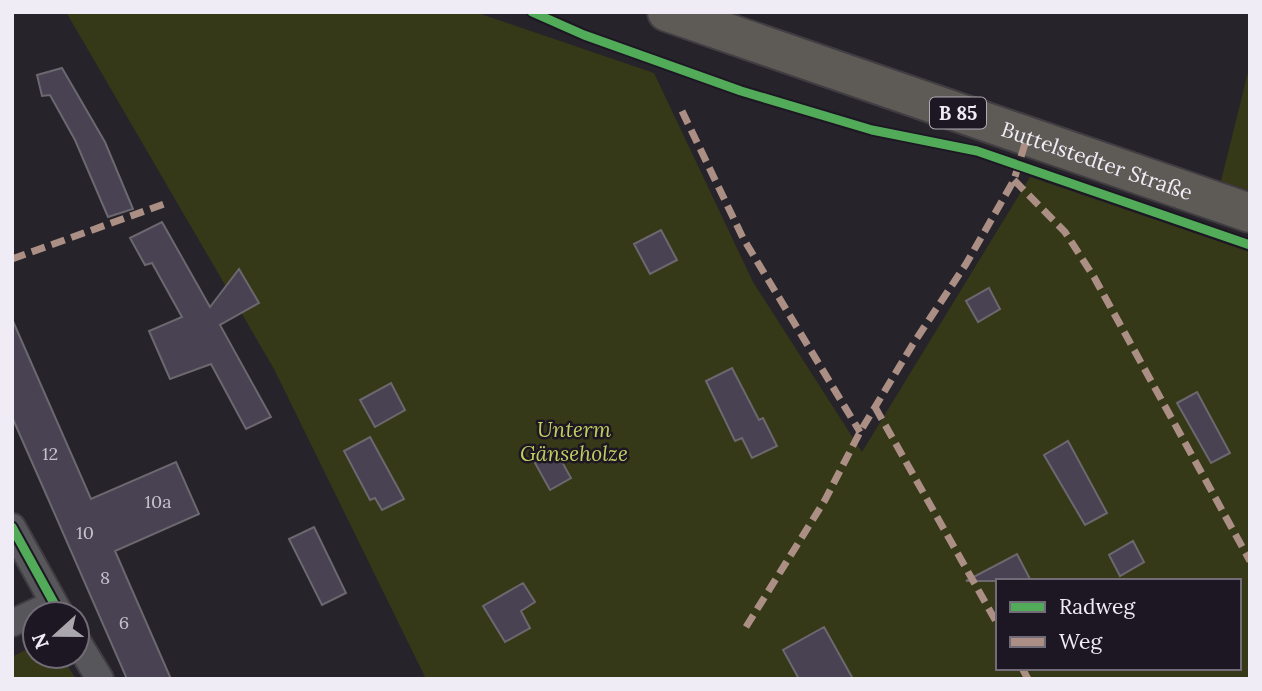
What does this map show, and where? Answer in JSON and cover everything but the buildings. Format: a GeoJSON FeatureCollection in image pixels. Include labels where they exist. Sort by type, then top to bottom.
{"type":"FeatureCollection","features":[{"type":"Feature","properties":{"kind":"main road","name":"Buttelstedter Straße"},"geometry":{"type":"LineString","coordinates":[[667,12],[1250,213]]}},
{"type":"Feature","properties":{"kind":"street"},"geometry":{"type":"LineString","coordinates":[[12,527],[51,600]]}},
{"type":"Feature","properties":{"kind":"green space","name":"Unterm Gänseholze"},"geometry":{"type":"Polygon","coordinates":[[[66,12],[475,12],[654,73],[753,282],[862,452],[1030,177],[1250,252],[1250,679],[426,679],[274,369],[66,12]]]}},
{"type":"Feature","properties":{"kind":"green space"},"geometry":{"type":"Polygon","coordinates":[[[1250,64],[1250,191],[1221,181],[1250,64]]]}},
{"type":"Feature","properties":{"kind":"green space"},"geometry":{"type":"Polygon","coordinates":[[[21,652],[21,670],[70,670],[76,679],[12,679],[12,657],[21,652]]]}},
{"type":"Feature","properties":{"kind":"marked path"},"geometry":{"type":"LineString","coordinates":[[682,111],[743,238],[860,432]]}},
{"type":"Feature","properties":{"kind":"marked path"},"geometry":{"type":"LineString","coordinates":[[746,627],[825,500],[860,432],[913,344],[966,264],[1014,180],[1027,137]]}},
{"type":"Feature","properties":{"kind":"marked path"},"geometry":{"type":"LineString","coordinates":[[1014,180],[1065,232],[1094,277],[1250,561]]}},
{"type":"Feature","properties":{"kind":"marked path"},"geometry":{"type":"LineString","coordinates":[[12,259],[164,204]]}},
{"type":"Feature","properties":{"kind":"marked path"},"geometry":{"type":"LineString","coordinates":[[875,407],[996,621]]}},
{"type":"Feature","properties":{"kind":"marked path"},"geometry":{"type":"LineString","coordinates":[[1023,670],[1028,679]]}},
{"type":"Feature","properties":{"kind":"cycle path"},"geometry":{"type":"LineString","coordinates":[[532,12],[584,35],[741,91],[872,130],[977,151],[1250,245]]}},
{"type":"Feature","properties":{"kind":"cycle path"},"geometry":{"type":"LineString","coordinates":[[12,527],[52,600]]}}]}
